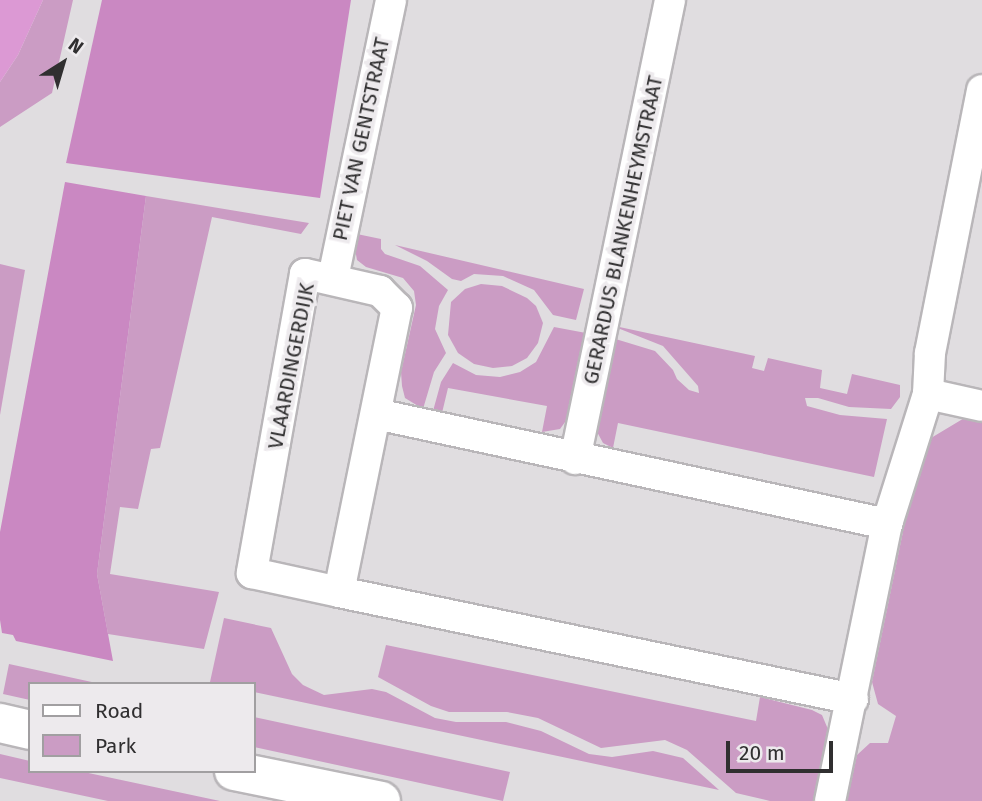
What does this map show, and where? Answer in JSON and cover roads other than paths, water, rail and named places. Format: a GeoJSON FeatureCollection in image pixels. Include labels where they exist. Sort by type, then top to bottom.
{"type":"FeatureCollection","features":[{"type":"Feature","properties":{"kind":"main road"},"geometry":{"type":"LineString","coordinates":[[0,723],[28,730]]}},
{"type":"Feature","properties":{"kind":"main road"},"geometry":{"type":"LineString","coordinates":[[244,773],[381,801]]}},
{"type":"Feature","properties":{"kind":"street","name":"PIET VAN GENTSTRAAT"},"geometry":{"type":"LineString","coordinates":[[332,278],[391,0]]}},
{"type":"Feature","properties":{"kind":"street","name":"GERARDUS BLANKENHEYMSTRAAT"},"geometry":{"type":"LineString","coordinates":[[575,459],[670,0]]}},
{"type":"Feature","properties":{"kind":"street"},"geometry":{"type":"LineString","coordinates":[[830,801],[887,524],[928,394],[930,353],[982,90]]}},
{"type":"Feature","properties":{"kind":"street","name":"VLAARDINGERDIJK"},"geometry":{"type":"LineString","coordinates":[[339,592],[397,308],[380,291],[305,274],[252,573],[339,592],[853,699]]}},
{"type":"Feature","properties":{"kind":"street"},"geometry":{"type":"LineString","coordinates":[[928,394],[982,406]]}},
{"type":"Feature","properties":{"kind":"street"},"geometry":{"type":"LineString","coordinates":[[376,414],[575,459],[887,524]]}}]}
